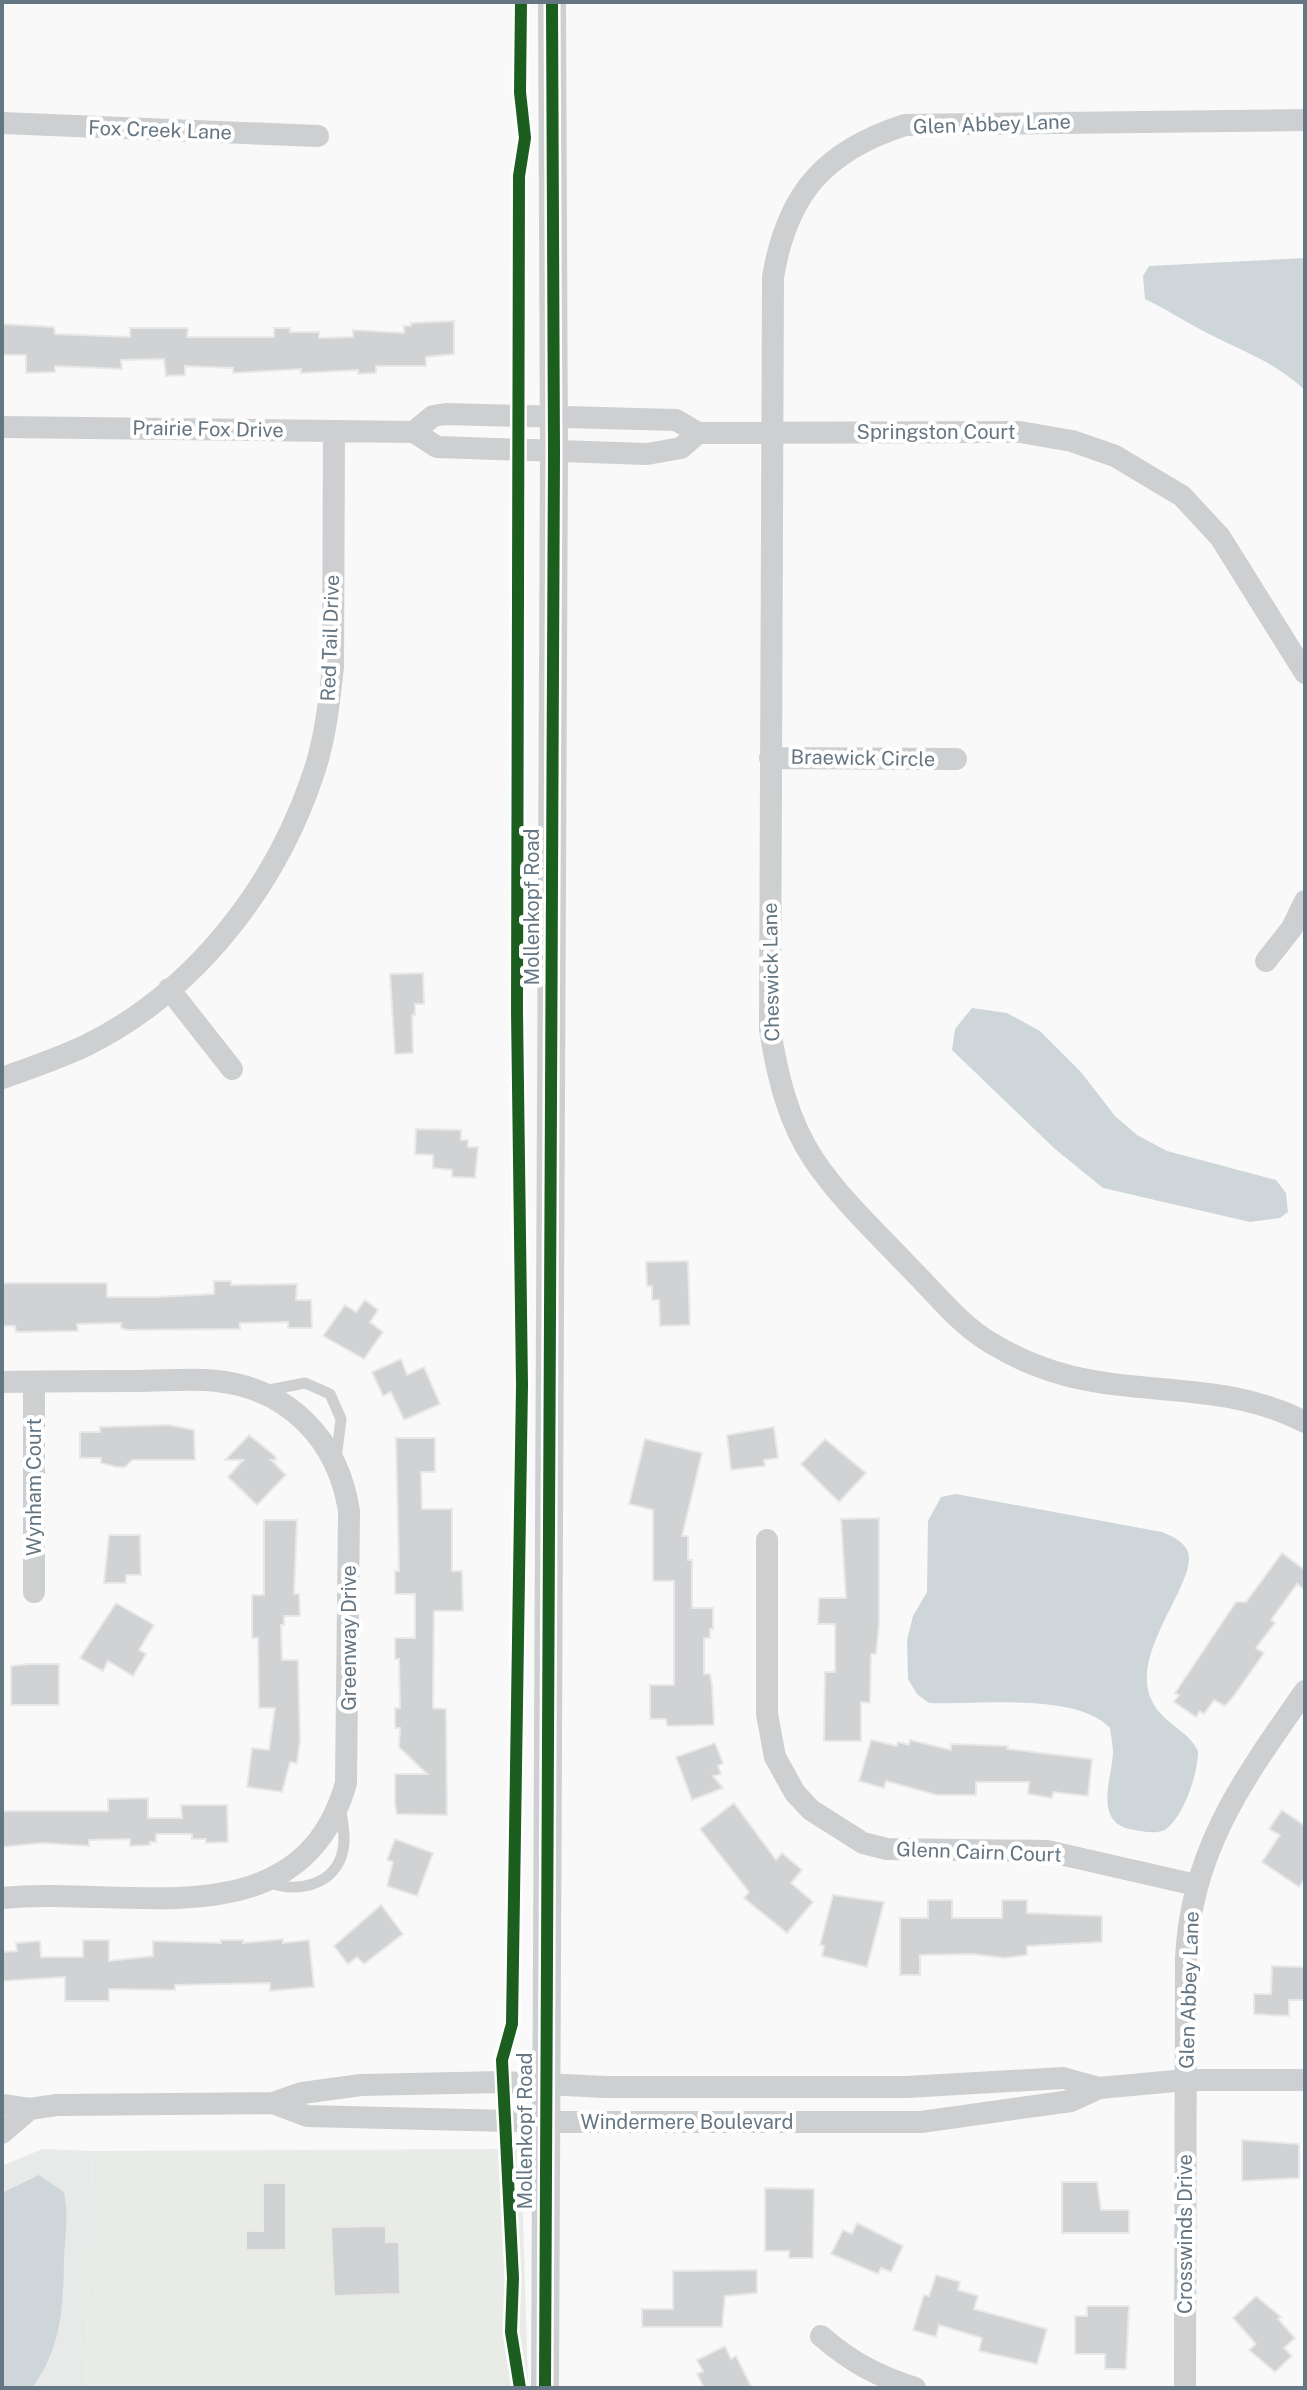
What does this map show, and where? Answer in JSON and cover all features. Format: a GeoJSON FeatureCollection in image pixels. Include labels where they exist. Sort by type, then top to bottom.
{"type":"FeatureCollection","features":[{"type":"Feature","properties":{"kind":"street","name":"Mollenkopf Road"},"geometry":{"type":"LineString","coordinates":[[545,2388],[554,453],[552,2]]}},
{"type":"Feature","properties":{"kind":"street","name":"Glen Abbey Lane"},"geometry":{"type":"LineString","coordinates":[[772,432],[773,277],[779,242],[798,199],[830,163],[847,150],[886,132],[926,123],[1305,120]]}},
{"type":"Feature","properties":{"kind":"street","name":"Fox Creek Lane"},"geometry":{"type":"LineString","coordinates":[[2,123],[318,136]]}},
{"type":"Feature","properties":{"kind":"street","name":"Prairie Fox Drive"},"geometry":{"type":"LineString","coordinates":[[414,432],[433,416],[554,416]]}},
{"type":"Feature","properties":{"kind":"street","name":"Springston Court"},"geometry":{"type":"LineString","coordinates":[[554,416],[676,420],[698,433],[1020,432],[1072,441],[1115,456],[1152,475],[1205,517],[1305,673]]}},
{"type":"Feature","properties":{"kind":"street","name":"Prairie Fox Drive"},"geometry":{"type":"LineString","coordinates":[[2,427],[414,432],[437,447],[554,453]]}},
{"type":"Feature","properties":{"kind":"street","name":"Red Tail Drive"},"geometry":{"type":"LineString","coordinates":[[2,1078],[88,1045],[129,1020],[169,989],[212,949],[272,868],[314,774],[333,667],[334,431]]}},
{"type":"Feature","properties":{"kind":"street","name":"Cheswick Lane"},"geometry":{"type":"LineString","coordinates":[[772,432],[770,1029],[783,1096],[814,1160],[851,1206],[952,1312],[989,1342],[1026,1361],[1094,1382],[1234,1396],[1268,1404],[1305,1422]]}},
{"type":"Feature","properties":{"kind":"street","name":"Springston Court"},"geometry":{"type":"LineString","coordinates":[[554,453],[647,454],[681,448],[698,433]]}},
{"type":"Feature","properties":{"kind":"street","name":"Braewick Circle"},"geometry":{"type":"LineString","coordinates":[[770,758],[956,759]]}},
{"type":"Feature","properties":{"kind":"street"},"geometry":{"type":"LineString","coordinates":[[1266,961],[1292,928],[1305,901]]}},
{"type":"Feature","properties":{"kind":"street"},"geometry":{"type":"LineString","coordinates":[[169,989],[232,1069]]}},
{"type":"Feature","properties":{"kind":"street","name":"Greenway Drive"},"geometry":{"type":"LineString","coordinates":[[2,1382],[214,1380],[260,1391],[301,1416],[336,1460],[349,1511],[348,1765],[340,1804],[310,1850],[291,1868],[268,1882],[216,1895],[2,1898]]}},
{"type":"Feature","properties":{"kind":"street","name":"Wynham Court"},"geometry":{"type":"LineString","coordinates":[[34,1382],[34,1592]]}},
{"type":"Feature","properties":{"kind":"street","name":"Glenn Cairn Court"},"geometry":{"type":"LineString","coordinates":[[767,1540],[769,1734],[785,1776],[811,1810],[859,1841],[887,1849],[1047,1851],[1196,1885]]}},
{"type":"Feature","properties":{"kind":"street","name":"Glen Abbey Lane"},"geometry":{"type":"LineString","coordinates":[[1186,2080],[1186,1943],[1196,1885],[1225,1812],[1305,1691]]}},
{"type":"Feature","properties":{"kind":"street","name":"Windermere Boulevard"},"geometry":{"type":"LineString","coordinates":[[2,2105],[30,2109],[57,2105],[273,2103],[302,2093],[361,2085],[545,2081],[606,2087],[907,2087],[1063,2078],[1099,2088]]}},
{"type":"Feature","properties":{"kind":"street","name":"Windermere Boulevard"},"geometry":{"type":"LineString","coordinates":[[273,2103],[307,2116],[545,2122],[921,2122],[1071,2101],[1099,2088],[1186,2080],[1305,2080]]}},
{"type":"Feature","properties":{"kind":"street","name":"Crosswinds Drive"},"geometry":{"type":"LineString","coordinates":[[1185,2388],[1186,2080]]}},
{"type":"Feature","properties":{"kind":"street"},"geometry":{"type":"LineString","coordinates":[[2,2133],[30,2109]]}},
{"type":"Feature","properties":{"kind":"street"},"geometry":{"type":"LineString","coordinates":[[821,2336],[873,2375],[915,2388]]}},
{"type":"Feature","properties":{"kind":"lane"},"geometry":{"type":"LineString","coordinates":[[260,1391],[305,1383],[324,1388],[340,1410],[336,1460]]}},
{"type":"Feature","properties":{"kind":"lane"},"geometry":{"type":"LineString","coordinates":[[268,1882],[285,1889],[300,1888],[318,1882],[334,1870],[343,1852],[340,1804]]}},
{"type":"Feature","properties":{"kind":"shaded area"},"geometry":{"type":"Polygon","coordinates":[[[1305,258],[1305,390],[1270,364],[1145,299],[1143,276],[1149,266],[1305,258]]]}},
{"type":"Feature","properties":{"kind":"shaded area"},"geometry":{"type":"Polygon","coordinates":[[[972,1008],[1007,1013],[1040,1031],[1081,1072],[1115,1116],[1137,1135],[1167,1151],[1276,1180],[1286,1193],[1288,1212],[1280,1218],[1250,1222],[1103,1188],[1055,1149],[952,1050],[955,1029],[972,1008]]]}},
{"type":"Feature","properties":{"kind":"shaded area"},"geometry":{"type":"Polygon","coordinates":[[[956,1494],[1162,1532],[1176,1539],[1187,1550],[1189,1561],[1185,1576],[1151,1652],[1147,1672],[1152,1701],[1198,1751],[1189,1794],[1172,1824],[1165,1830],[1134,1830],[1121,1826],[1113,1819],[1107,1800],[1113,1754],[1110,1728],[1094,1717],[1051,1705],[929,1703],[917,1694],[908,1679],[907,1640],[913,1616],[927,1592],[928,1521],[941,1497],[956,1494]]]}},
{"type":"Feature","properties":{"kind":"shaded area"},"geometry":{"type":"Polygon","coordinates":[[[42,2149],[92,2151],[86,2388],[2,2388],[2,2166],[42,2149]]]}},
{"type":"Feature","properties":{"kind":"shaded area"},"geometry":{"type":"Polygon","coordinates":[[[521,2149],[528,2388],[86,2388],[92,2151],[521,2149]]]}},
{"type":"Feature","properties":{"kind":"shaded area"},"geometry":{"type":"Polygon","coordinates":[[[39,2175],[64,2192],[66,2226],[59,2326],[50,2357],[32,2388],[2,2388],[2,2193],[39,2175]]]}},
{"type":"Feature","properties":{"kind":"building"},"geometry":{"type":"Polygon","coordinates":[[[454,321],[454,354],[426,357],[426,366],[376,366],[376,373],[358,374],[358,370],[301,373],[301,369],[233,373],[233,368],[185,366],[185,375],[166,376],[164,359],[121,360],[122,369],[55,366],[55,372],[26,373],[26,355],[2,355],[2,324],[54,327],[55,334],[130,337],[130,328],[188,328],[187,337],[274,337],[274,328],[290,328],[290,332],[319,332],[319,338],[353,337],[353,330],[404,333],[404,326],[411,326],[411,323],[454,321]]]}},
{"type":"Feature","properties":{"kind":"building"},"geometry":{"type":"Polygon","coordinates":[[[423,973],[424,1004],[415,1004],[415,1015],[412,1015],[413,1053],[395,1054],[390,974],[423,973]]]}},
{"type":"Feature","properties":{"kind":"building"},"geometry":{"type":"Polygon","coordinates":[[[416,1129],[461,1130],[461,1140],[468,1140],[468,1147],[478,1147],[475,1178],[452,1177],[452,1170],[433,1168],[433,1155],[415,1154],[416,1129]]]}},
{"type":"Feature","properties":{"kind":"building"},"geometry":{"type":"Polygon","coordinates":[[[688,1261],[690,1325],[660,1326],[659,1300],[652,1300],[652,1286],[647,1286],[646,1262],[688,1261]]]}},
{"type":"Feature","properties":{"kind":"building"},"geometry":{"type":"Polygon","coordinates":[[[214,1281],[231,1281],[231,1285],[297,1284],[296,1300],[311,1300],[312,1328],[288,1328],[288,1322],[240,1323],[240,1329],[128,1330],[121,1328],[121,1323],[77,1324],[78,1331],[16,1332],[15,1326],[2,1326],[2,1283],[107,1283],[107,1297],[156,1297],[214,1294],[214,1281]]]}},
{"type":"Feature","properties":{"kind":"building"},"geometry":{"type":"Polygon","coordinates":[[[365,1300],[378,1310],[370,1322],[383,1332],[364,1359],[323,1336],[345,1305],[356,1312],[365,1300]]]}},
{"type":"Feature","properties":{"kind":"building"},"geometry":{"type":"Polygon","coordinates":[[[401,1359],[407,1375],[424,1367],[440,1404],[404,1420],[391,1392],[383,1396],[372,1372],[401,1359]]]}},
{"type":"Feature","properties":{"kind":"building"},"geometry":{"type":"Polygon","coordinates":[[[169,1425],[194,1430],[195,1460],[132,1460],[125,1467],[117,1467],[101,1463],[101,1458],[80,1458],[80,1432],[100,1432],[100,1427],[169,1425]]]}},
{"type":"Feature","properties":{"kind":"building"},"geometry":{"type":"Polygon","coordinates":[[[774,1427],[778,1458],[764,1460],[765,1466],[731,1470],[727,1435],[774,1427]]]}},
{"type":"Feature","properties":{"kind":"building"},"geometry":{"type":"Polygon","coordinates":[[[249,1435],[275,1456],[276,1460],[271,1460],[286,1475],[257,1505],[228,1477],[243,1460],[225,1460],[249,1435]]]}},
{"type":"Feature","properties":{"kind":"building"},"geometry":{"type":"Polygon","coordinates":[[[396,1438],[435,1438],[435,1472],[421,1472],[422,1509],[452,1509],[452,1571],[462,1571],[463,1611],[434,1611],[433,1708],[446,1709],[447,1815],[397,1814],[395,1804],[395,1774],[427,1774],[399,1747],[400,1728],[395,1728],[395,1708],[400,1708],[399,1659],[395,1659],[395,1638],[415,1638],[415,1594],[395,1594],[395,1571],[399,1571],[396,1438]]]}},
{"type":"Feature","properties":{"kind":"building"},"geometry":{"type":"Polygon","coordinates":[[[645,1439],[702,1453],[682,1536],[688,1536],[688,1560],[692,1560],[692,1608],[713,1608],[713,1629],[710,1629],[710,1638],[704,1638],[704,1674],[710,1674],[714,1725],[667,1726],[666,1719],[650,1719],[650,1685],[674,1685],[674,1581],[653,1581],[653,1510],[629,1504],[645,1439]]]}},
{"type":"Feature","properties":{"kind":"building"},"geometry":{"type":"Polygon","coordinates":[[[825,1439],[866,1473],[839,1502],[801,1464],[825,1439]]]}},
{"type":"Feature","properties":{"kind":"building"},"geometry":{"type":"Polygon","coordinates":[[[879,1518],[879,1625],[876,1654],[871,1654],[870,1703],[861,1702],[861,1741],[824,1741],[825,1672],[835,1672],[835,1624],[818,1624],[819,1598],[846,1598],[841,1519],[879,1518]]]}},
{"type":"Feature","properties":{"kind":"building"},"geometry":{"type":"Polygon","coordinates":[[[264,1520],[297,1520],[294,1594],[299,1594],[300,1616],[284,1616],[284,1625],[281,1625],[282,1660],[298,1660],[300,1740],[297,1763],[290,1762],[282,1792],[247,1787],[252,1748],[269,1750],[275,1708],[259,1708],[258,1638],[252,1638],[252,1595],[264,1595],[264,1520]]]}},
{"type":"Feature","properties":{"kind":"building"},"geometry":{"type":"Polygon","coordinates":[[[109,1535],[140,1535],[141,1575],[126,1575],[126,1583],[104,1583],[109,1535]]]}},
{"type":"Feature","properties":{"kind":"building"},"geometry":{"type":"Polygon","coordinates":[[[1282,1553],[1305,1570],[1305,1590],[1297,1584],[1271,1620],[1275,1623],[1256,1648],[1264,1653],[1233,1697],[1225,1706],[1214,1700],[1204,1714],[1200,1711],[1196,1717],[1174,1702],[1179,1695],[1175,1693],[1236,1602],[1246,1602],[1282,1553]]]}},
{"type":"Feature","properties":{"kind":"building"},"geometry":{"type":"Polygon","coordinates":[[[116,1603],[154,1625],[139,1650],[146,1654],[133,1676],[108,1661],[103,1671],[80,1658],[116,1603]]]}},
{"type":"Feature","properties":{"kind":"building"},"geometry":{"type":"Polygon","coordinates":[[[59,1664],[59,1705],[11,1705],[11,1666],[59,1664]]]}},
{"type":"Feature","properties":{"kind":"building"},"geometry":{"type":"Polygon","coordinates":[[[871,1740],[897,1746],[898,1742],[909,1745],[910,1740],[951,1750],[951,1744],[1008,1746],[1007,1749],[1092,1759],[1088,1796],[1053,1792],[1052,1798],[1028,1794],[1029,1782],[976,1782],[976,1795],[937,1795],[886,1781],[884,1788],[859,1781],[871,1740]]]}},
{"type":"Feature","properties":{"kind":"building"},"geometry":{"type":"Polygon","coordinates":[[[715,1743],[723,1763],[718,1766],[721,1774],[713,1776],[723,1788],[692,1800],[676,1757],[715,1743]]]}},
{"type":"Feature","properties":{"kind":"building"},"geometry":{"type":"Polygon","coordinates":[[[148,1798],[148,1818],[182,1818],[181,1805],[227,1805],[228,1842],[206,1843],[206,1839],[192,1839],[192,1834],[156,1834],[156,1842],[150,1842],[150,1845],[130,1846],[130,1839],[89,1840],[89,1846],[42,1843],[2,1847],[2,1811],[108,1811],[108,1799],[148,1798]]]}},
{"type":"Feature","properties":{"kind":"building"},"geometry":{"type":"Polygon","coordinates":[[[734,1803],[776,1860],[782,1853],[802,1870],[791,1883],[813,1902],[787,1933],[744,1898],[749,1892],[700,1829],[734,1803]]]}},
{"type":"Feature","properties":{"kind":"building"},"geometry":{"type":"Polygon","coordinates":[[[1282,1810],[1305,1826],[1305,1878],[1299,1887],[1262,1862],[1280,1835],[1269,1829],[1282,1810]]]}},
{"type":"Feature","properties":{"kind":"building"},"geometry":{"type":"Polygon","coordinates":[[[395,1839],[433,1853],[417,1896],[387,1886],[393,1862],[387,1860],[395,1839]]]}},
{"type":"Feature","properties":{"kind":"building"},"geometry":{"type":"Polygon","coordinates":[[[833,1895],[884,1902],[867,1967],[822,1956],[824,1946],[820,1945],[833,1895]]]}},
{"type":"Feature","properties":{"kind":"building"},"geometry":{"type":"Polygon","coordinates":[[[928,1900],[952,1900],[952,1918],[1002,1918],[1002,1900],[1027,1900],[1027,1913],[1102,1916],[1102,1942],[1027,1946],[1027,1955],[1005,1958],[972,1954],[920,1955],[920,1975],[900,1975],[900,1918],[928,1918],[928,1900]]]}},
{"type":"Feature","properties":{"kind":"building"},"geometry":{"type":"Polygon","coordinates":[[[381,1905],[403,1934],[364,1964],[357,1957],[348,1964],[334,1946],[381,1905]]]}},
{"type":"Feature","properties":{"kind":"building"},"geometry":{"type":"Polygon","coordinates":[[[283,1939],[283,1943],[309,1940],[314,1987],[270,1991],[270,1983],[175,1985],[175,1990],[109,1989],[109,2001],[65,2001],[65,1977],[2,1981],[2,1952],[17,1951],[16,1943],[40,1941],[41,1957],[83,1957],[83,1940],[109,1940],[109,1961],[153,1956],[153,1941],[221,1943],[221,1940],[243,1940],[243,1943],[283,1939]]]}},
{"type":"Feature","properties":{"kind":"building"},"geometry":{"type":"Polygon","coordinates":[[[1272,1966],[1305,1967],[1305,2000],[1289,2000],[1289,2016],[1254,2014],[1254,1994],[1271,1994],[1272,1966]]]}},
{"type":"Feature","properties":{"kind":"building"},"geometry":{"type":"Polygon","coordinates":[[[1242,2140],[1299,2144],[1299,2178],[1242,2181],[1242,2140]]]}},
{"type":"Feature","properties":{"kind":"building"},"geometry":{"type":"Polygon","coordinates":[[[1062,2182],[1097,2182],[1101,2210],[1129,2210],[1129,2233],[1062,2233],[1062,2182]]]}},
{"type":"Feature","properties":{"kind":"building"},"geometry":{"type":"Polygon","coordinates":[[[263,2183],[286,2183],[286,2250],[246,2250],[246,2231],[263,2231],[263,2183]]]}},
{"type":"Feature","properties":{"kind":"building"},"geometry":{"type":"Polygon","coordinates":[[[765,2188],[814,2189],[813,2258],[789,2258],[789,2251],[765,2251],[765,2188]]]}},
{"type":"Feature","properties":{"kind":"building"},"geometry":{"type":"Polygon","coordinates":[[[857,2223],[903,2246],[891,2272],[881,2268],[878,2274],[831,2254],[843,2230],[852,2234],[857,2223]]]}},
{"type":"Feature","properties":{"kind":"building"},"geometry":{"type":"Polygon","coordinates":[[[386,2226],[386,2242],[399,2242],[400,2294],[334,2296],[331,2227],[386,2226]]]}},
{"type":"Feature","properties":{"kind":"building"},"geometry":{"type":"Polygon","coordinates":[[[757,2270],[757,2293],[725,2296],[722,2327],[642,2327],[642,2309],[673,2309],[673,2271],[757,2270]]]}},
{"type":"Feature","properties":{"kind":"building"},"geometry":{"type":"Polygon","coordinates":[[[936,2275],[960,2282],[958,2290],[978,2296],[974,2309],[1047,2329],[1037,2364],[979,2351],[982,2338],[939,2325],[936,2337],[913,2330],[924,2295],[929,2296],[936,2275]]]}},
{"type":"Feature","properties":{"kind":"building"},"geometry":{"type":"Polygon","coordinates":[[[1256,2296],[1281,2317],[1278,2319],[1295,2338],[1284,2348],[1292,2356],[1275,2372],[1249,2350],[1256,2344],[1233,2318],[1256,2296]]]}},
{"type":"Feature","properties":{"kind":"building"},"geometry":{"type":"Polygon","coordinates":[[[1087,2306],[1129,2306],[1126,2369],[1105,2369],[1105,2354],[1075,2354],[1075,2316],[1087,2316],[1087,2306]]]}},
{"type":"Feature","properties":{"kind":"building"},"geometry":{"type":"Polygon","coordinates":[[[725,2346],[731,2359],[736,2356],[752,2388],[704,2388],[697,2374],[703,2371],[697,2360],[725,2346]]]}},
{"type":"Feature","properties":{"kind":"cycle path"},"geometry":{"type":"LineString","coordinates":[[520,2388],[511,2332],[513,2278],[502,2060],[512,2024],[522,1385],[517,1011],[519,176],[525,138],[520,92],[521,2]]}},
{"type":"Feature","properties":{"kind":"cycle path"},"geometry":{"type":"LineString","coordinates":[[545,2388],[554,453],[552,2]]}}]}
